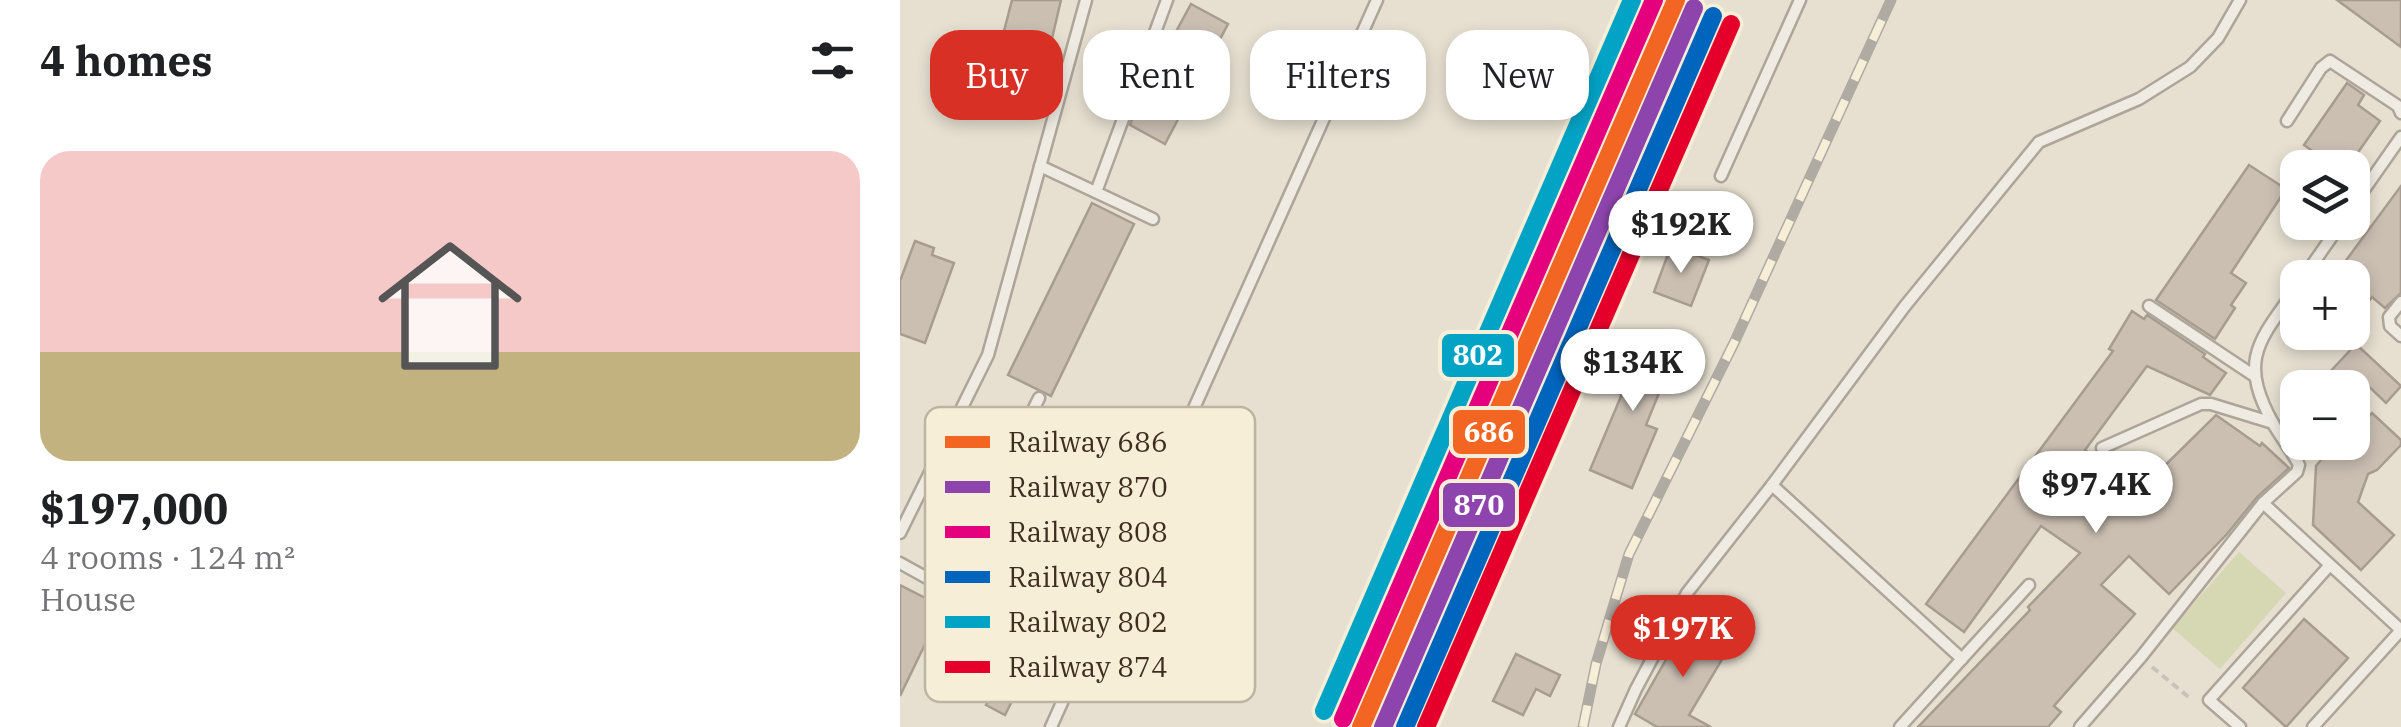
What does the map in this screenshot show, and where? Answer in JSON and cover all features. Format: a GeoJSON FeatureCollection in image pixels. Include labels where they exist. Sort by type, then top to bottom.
{"type":"FeatureCollection","features":[{"type":"Feature","properties":{"kind":"lane"},"geometry":{"type":"LineString","coordinates":[[962,407],[988,355],[1086,0]]}},
{"type":"Feature","properties":{"kind":"lane"},"geometry":{"type":"LineString","coordinates":[[1096,192],[1167,0]]}},
{"type":"Feature","properties":{"kind":"lane"},"geometry":{"type":"LineString","coordinates":[[1194,407],[1377,0]]}},
{"type":"Feature","properties":{"kind":"lane"},"geometry":{"type":"LineString","coordinates":[[1721,176],[1800,0]]}},
{"type":"Feature","properties":{"kind":"lane"},"geometry":{"type":"LineString","coordinates":[[1619,727],[1686,593],[1905,306],[2039,142],[2139,99],[2190,66],[2218,38],[2240,0]]}},
{"type":"Feature","properties":{"kind":"lane"},"geometry":{"type":"LineString","coordinates":[[2287,120],[2324,63],[2330,61],[2398,106],[2401,113]]}},
{"type":"Feature","properties":{"kind":"lane"},"geometry":{"type":"LineString","coordinates":[[2370,181],[2401,137]]}},
{"type":"Feature","properties":{"kind":"lane"},"geometry":{"type":"LineString","coordinates":[[1040,166],[1154,219]]}},
{"type":"Feature","properties":{"kind":"lane"},"geometry":{"type":"LineString","coordinates":[[2401,302],[2389,317],[2390,326],[2401,336]]}},
{"type":"Feature","properties":{"kind":"lane"},"geometry":{"type":"LineString","coordinates":[[2149,306],[2254,375]]}},
{"type":"Feature","properties":{"kind":"lane"},"geometry":{"type":"LineString","coordinates":[[2080,727],[2264,503],[2298,472],[2298,465],[2272,423],[2254,375],[2261,338],[2280,311]]}},
{"type":"Feature","properties":{"kind":"lane"},"geometry":{"type":"LineString","coordinates":[[1035,407],[1039,398]]}},
{"type":"Feature","properties":{"kind":"lane"},"geometry":{"type":"LineString","coordinates":[[2102,448],[2201,404],[2272,423]]}},
{"type":"Feature","properties":{"kind":"lane"},"geometry":{"type":"LineString","coordinates":[[900,533],[925,482]]}},
{"type":"Feature","properties":{"kind":"lane"},"geometry":{"type":"LineString","coordinates":[[1772,484],[1962,660]]}},
{"type":"Feature","properties":{"kind":"lane"},"geometry":{"type":"LineString","coordinates":[[2264,503],[2401,630],[2313,727]]}},
{"type":"Feature","properties":{"kind":"lane"},"geometry":{"type":"LineString","coordinates":[[900,563],[925,577]]}},
{"type":"Feature","properties":{"kind":"lane"},"geometry":{"type":"LineString","coordinates":[[2240,727],[2209,700],[2329,566]]}},
{"type":"Feature","properties":{"kind":"lane"},"geometry":{"type":"LineString","coordinates":[[1900,727],[2029,586]]}},
{"type":"Feature","properties":{"kind":"lane"},"geometry":{"type":"LineString","coordinates":[[1051,727],[1062,702]]}},
{"type":"Feature","properties":{"kind":"path"},"geometry":{"type":"LineString","coordinates":[[2141,657],[2194,702],[2209,700]]}},
{"type":"Feature","properties":{"kind":"green space"},"geometry":{"type":"Polygon","coordinates":[[[2239,552],[2286,593],[2220,669],[2172,628],[2239,552]]]}},
{"type":"Feature","properties":{"kind":"building"},"geometry":{"type":"Polygon","coordinates":[[[1012,0],[1061,0],[1054,30],[1004,30],[1012,0]]]}},
{"type":"Feature","properties":{"kind":"building"},"geometry":{"type":"Polygon","coordinates":[[[2337,0],[2401,0],[2401,47],[2337,0]]]}},
{"type":"Feature","properties":{"kind":"building"},"geometry":{"type":"Polygon","coordinates":[[[1191,4],[1228,24],[1225,30],[1177,30],[1191,4]]]}},
{"type":"Feature","properties":{"kind":"building"},"geometry":{"type":"Polygon","coordinates":[[[2347,83],[2364,95],[2358,105],[2380,121],[2360,150],[2311,150],[2304,145],[2347,83]]]}},
{"type":"Feature","properties":{"kind":"building"},"geometry":{"type":"Polygon","coordinates":[[[1132,120],[1178,120],[1165,144],[1130,125],[1132,120]]]}},
{"type":"Feature","properties":{"kind":"building"},"geometry":{"type":"Polygon","coordinates":[[[2249,165],[2280,185],[2280,198],[2231,273],[2246,283],[2215,339],[2156,300],[2249,165]]]}},
{"type":"Feature","properties":{"kind":"building"},"geometry":{"type":"Polygon","coordinates":[[[2401,186],[2401,293],[2385,308],[2372,297],[2370,300],[2370,260],[2346,260],[2361,240],[2370,240],[2370,228],[2401,186]]]}},
{"type":"Feature","properties":{"kind":"building"},"geometry":{"type":"Polygon","coordinates":[[[1092,203],[1134,224],[1051,396],[1008,375],[1092,203]]]}},
{"type":"Feature","properties":{"kind":"building"},"geometry":{"type":"Polygon","coordinates":[[[915,241],[934,248],[932,255],[954,263],[925,343],[900,334],[900,281],[915,241]]]}},
{"type":"Feature","properties":{"kind":"building"},"geometry":{"type":"Polygon","coordinates":[[[1671,246],[1709,260],[1691,306],[1654,292],[1671,246]]]}},
{"type":"Feature","properties":{"kind":"building"},"geometry":{"type":"Polygon","coordinates":[[[2132,311],[2144,319],[2147,315],[2226,373],[2210,395],[2147,366],[2085,450],[2139,491],[2216,415],[2260,446],[2262,443],[2289,468],[2257,497],[2169,594],[2129,556],[2101,585],[2135,614],[2054,706],[2061,712],[2048,727],[1918,727],[2080,553],[2041,526],[1964,632],[1926,604],[2113,351],[2109,349],[2132,311]]]}},
{"type":"Feature","properties":{"kind":"building"},"geometry":{"type":"Polygon","coordinates":[[[1636,338],[1675,354],[1646,425],[1657,429],[1632,488],[1590,470],[1622,394],[1614,391],[1636,338]]]}},
{"type":"Feature","properties":{"kind":"building"},"geometry":{"type":"Polygon","coordinates":[[[2350,350],[2362,350],[2401,386],[2386,403],[2370,388],[2370,370],[2332,370],[2350,350]]]}},
{"type":"Feature","properties":{"kind":"building"},"geometry":{"type":"Polygon","coordinates":[[[2370,415],[2401,440],[2401,445],[2368,474],[2358,502],[2394,535],[2361,570],[2313,525],[2316,466],[2321,460],[2370,460],[2370,415]]]}},
{"type":"Feature","properties":{"kind":"building"},"geometry":{"type":"Polygon","coordinates":[[[900,585],[925,598],[925,644],[900,696],[900,585]]]}},
{"type":"Feature","properties":{"kind":"building"},"geometry":{"type":"Polygon","coordinates":[[[2304,619],[2348,658],[2286,727],[2243,688],[2304,619]]]}},
{"type":"Feature","properties":{"kind":"building"},"geometry":{"type":"Polygon","coordinates":[[[1688,621],[1730,646],[1689,715],[1711,727],[1657,727],[1635,714],[1688,621]]]}},
{"type":"Feature","properties":{"kind":"building"},"geometry":{"type":"Polygon","coordinates":[[[1516,654],[1560,675],[1550,696],[1536,689],[1523,715],[1493,701],[1516,654]]]}},
{"type":"Feature","properties":{"kind":"building"},"geometry":{"type":"Polygon","coordinates":[[[987,702],[1012,702],[1005,715],[986,705],[987,702]]]}},
{"type":"Feature","properties":{"kind":"railway"},"geometry":{"type":"LineString","coordinates":[[1583,727],[1596,664],[1629,554],[1734,343],[1891,0]]}},
{"type":"Feature","properties":{"kind":"rail line","name":"802"},"geometry":{"type":"LineString","coordinates":[[1324,711],[1632,0]]}},
{"type":"Feature","properties":{"kind":"rail line","name":"808"},"geometry":{"type":"LineString","coordinates":[[1343,719],[1654,0]]}},
{"type":"Feature","properties":{"kind":"rail line","name":"686"},"geometry":{"type":"LineString","coordinates":[[1361,727],[1676,0]]}},
{"type":"Feature","properties":{"kind":"rail line","name":"870"},"geometry":{"type":"LineString","coordinates":[[1383,727],[1694,8]]}},
{"type":"Feature","properties":{"kind":"rail line","name":"804"},"geometry":{"type":"LineString","coordinates":[[1405,727],[1713,16]]}},
{"type":"Feature","properties":{"kind":"rail line","name":"874"},"geometry":{"type":"LineString","coordinates":[[1426,727],[1731,24]]}}]}
